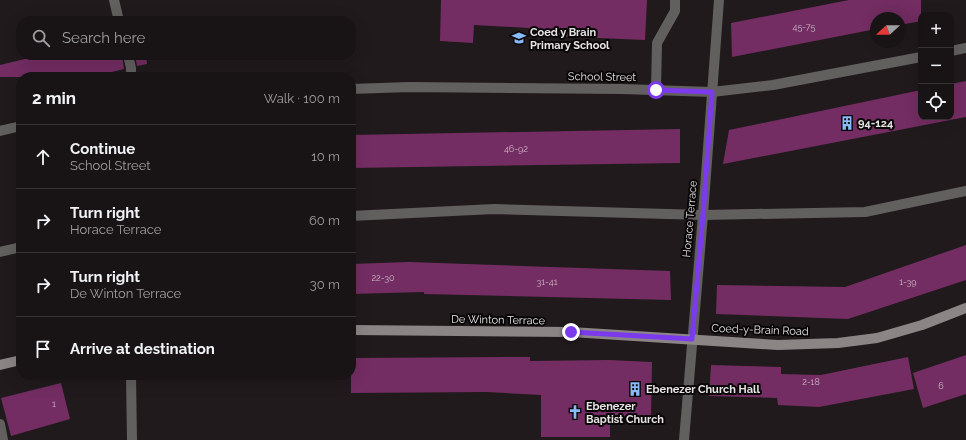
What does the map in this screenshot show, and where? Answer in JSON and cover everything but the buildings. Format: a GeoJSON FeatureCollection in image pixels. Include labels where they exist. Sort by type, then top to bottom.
{"type":"FeatureCollection","features":[{"type":"Feature","properties":{"kind":"street"},"geometry":{"type":"LineString","coordinates":[[114,0],[118,16]]}},
{"type":"Feature","properties":{"kind":"street"},"geometry":{"type":"LineString","coordinates":[[656,90],[657,43],[675,11],[675,0]]}},
{"type":"Feature","properties":{"kind":"street","name":"Horace Terrace"},"geometry":{"type":"LineString","coordinates":[[684,440],[719,0]]}},
{"type":"Feature","properties":{"kind":"street"},"geometry":{"type":"LineString","coordinates":[[954,50],[966,48]]}},
{"type":"Feature","properties":{"kind":"street","name":"School Street"},"geometry":{"type":"LineString","coordinates":[[356,90],[417,87],[712,92],[773,85],[918,57]]}},
{"type":"Feature","properties":{"kind":"street"},"geometry":{"type":"LineString","coordinates":[[129,60],[131,72]]}},
{"type":"Feature","properties":{"kind":"street"},"geometry":{"type":"LineString","coordinates":[[0,131],[16,127]]}},
{"type":"Feature","properties":{"kind":"street"},"geometry":{"type":"LineString","coordinates":[[356,216],[494,209],[703,215],[865,212],[966,191]]}},
{"type":"Feature","properties":{"kind":"street"},"geometry":{"type":"LineString","coordinates":[[0,252],[16,248]]}},
{"type":"Feature","properties":{"kind":"street","name":"Coed-y-Brain Road"},"geometry":{"type":"LineString","coordinates":[[692,339],[778,345],[838,343],[878,338],[922,325],[966,308]]}},
{"type":"Feature","properties":{"kind":"street","name":"De Winton Terrace"},"geometry":{"type":"LineString","coordinates":[[356,330],[571,332],[692,339]]}},
{"type":"Feature","properties":{"kind":"street"},"geometry":{"type":"LineString","coordinates":[[0,365],[16,361]]}},
{"type":"Feature","properties":{"kind":"street"},"geometry":{"type":"LineString","coordinates":[[131,380],[132,440]]}},
{"type":"Feature","properties":{"kind":"street"},"geometry":{"type":"LineString","coordinates":[[0,424],[3,440]]}},
{"type":"Feature","properties":{"kind":"place","name":"Coed y Brain Primary School"},"geometry":{"type":"Point","coordinates":[519,38]}},
{"type":"Feature","properties":{"kind":"place","name":"94-124"},"geometry":{"type":"Point","coordinates":[847,123]}},
{"type":"Feature","properties":{"kind":"place","name":"Ebenezer Church Hall"},"geometry":{"type":"Point","coordinates":[635,389]}},
{"type":"Feature","properties":{"kind":"place","name":"Ebenezer Baptist Church"},"geometry":{"type":"Point","coordinates":[575,412]}},
{"type":"Feature","properties":{"kind":"route"},"geometry":{"type":"LineString","coordinates":[[571,332],[692,339],[712,92],[656,90]]}}]}
